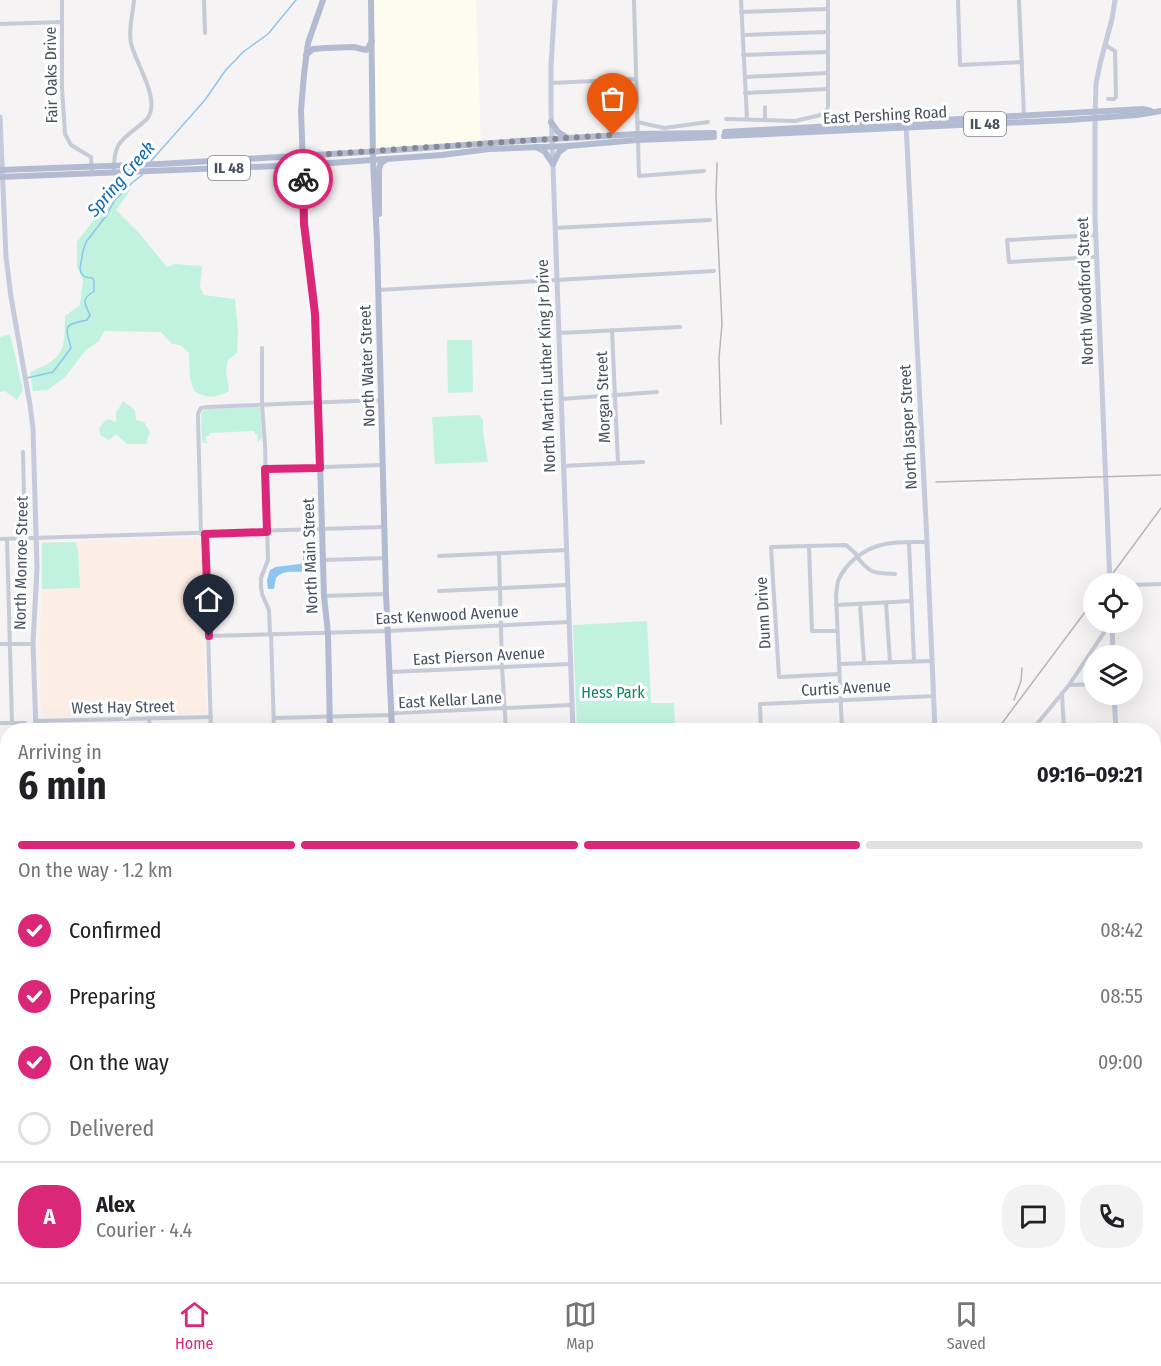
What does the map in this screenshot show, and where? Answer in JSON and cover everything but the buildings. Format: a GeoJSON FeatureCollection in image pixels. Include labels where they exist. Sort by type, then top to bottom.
{"type":"FeatureCollection","features":[{"type":"Feature","properties":{"kind":"main road","name":"North Main Street"},"geometry":{"type":"LineString","coordinates":[[323,0],[306,55],[301,110],[304,224],[315,314],[329,723]]}},
{"type":"Feature","properties":{"kind":"main road","name":"North Water Street"},"geometry":{"type":"LineString","coordinates":[[371,0],[373,160],[392,723]]}},
{"type":"Feature","properties":{"kind":"main road"},"geometry":{"type":"LineString","coordinates":[[312,30],[316,44],[326,48]]}},
{"type":"Feature","properties":{"kind":"main road"},"geometry":{"type":"LineString","coordinates":[[306,55],[313,49],[354,47],[366,50],[372,41]]}},
{"type":"Feature","properties":{"kind":"main road"},"geometry":{"type":"LineString","coordinates":[[359,49],[372,62]]}},
{"type":"Feature","properties":{"kind":"main road","name":"East Pershing Road"},"geometry":{"type":"LineString","coordinates":[[724,134],[1095,115],[1137,116],[1158,111]]}},
{"type":"Feature","properties":{"kind":"main road"},"geometry":{"type":"LineString","coordinates":[[551,122],[558,132],[569,138]]}},
{"type":"Feature","properties":{"kind":"main road","name":"IL 48"},"geometry":{"type":"LineString","coordinates":[[114,169],[131,172],[302,165],[535,147],[569,138],[714,135]]}},
{"type":"Feature","properties":{"kind":"main road"},"geometry":{"type":"LineString","coordinates":[[373,136],[378,145],[392,150]]}},
{"type":"Feature","properties":{"kind":"main road","name":"IL 48"},"geometry":{"type":"LineString","coordinates":[[1,173],[114,169],[137,165],[392,150],[552,143],[568,146],[637,137]]}},
{"type":"Feature","properties":{"kind":"main road"},"geometry":{"type":"LineString","coordinates":[[290,157],[302,141]]}},
{"type":"Feature","properties":{"kind":"main road"},"geometry":{"type":"LineString","coordinates":[[535,147],[545,152],[553,164],[559,152],[568,146]]}},
{"type":"Feature","properties":{"kind":"main road"},"geometry":{"type":"LineString","coordinates":[[302,165],[329,154]]}},
{"type":"Feature","properties":{"kind":"main road"},"geometry":{"type":"LineString","coordinates":[[377,241],[380,235],[379,169],[381,163],[388,159]]}},
{"type":"Feature","properties":{"kind":"main road"},"geometry":{"type":"LineString","coordinates":[[284,165],[296,171],[303,184]]}},
{"type":"Feature","properties":{"kind":"street","name":"Fair Oaks Drive"},"geometry":{"type":"LineString","coordinates":[[62,0],[62,88],[65,134],[71,145],[91,157],[92,170]]}},
{"type":"Feature","properties":{"kind":"street"},"geometry":{"type":"LineString","coordinates":[[114,169],[119,142],[147,119],[152,108],[150,94],[130,41],[134,0]]}},
{"type":"Feature","properties":{"kind":"street"},"geometry":{"type":"LineString","coordinates":[[204,0],[205,33]]}},
{"type":"Feature","properties":{"kind":"street","name":"North Martin Luther King Jr Drive"},"geometry":{"type":"LineString","coordinates":[[555,0],[550,83],[572,723]]}},
{"type":"Feature","properties":{"kind":"street"},"geometry":{"type":"LineString","coordinates":[[634,0],[639,176],[704,171]]}},
{"type":"Feature","properties":{"kind":"street"},"geometry":{"type":"LineString","coordinates":[[741,0],[747,119]]}},
{"type":"Feature","properties":{"kind":"street"},"geometry":{"type":"LineString","coordinates":[[824,128],[828,107],[828,0]]}},
{"type":"Feature","properties":{"kind":"street"},"geometry":{"type":"LineString","coordinates":[[958,0],[960,65],[1022,62]]}},
{"type":"Feature","properties":{"kind":"street"},"geometry":{"type":"LineString","coordinates":[[1019,0],[1024,119]]}},
{"type":"Feature","properties":{"kind":"street","name":"North Woodford Street"},"geometry":{"type":"LineString","coordinates":[[1110,573],[1094,190],[1096,84],[1115,0]]}},
{"type":"Feature","properties":{"kind":"street"},"geometry":{"type":"LineString","coordinates":[[741,12],[828,9]]}},
{"type":"Feature","properties":{"kind":"street"},"geometry":{"type":"LineString","coordinates":[[0,24],[62,22]]}},
{"type":"Feature","properties":{"kind":"street"},"geometry":{"type":"LineString","coordinates":[[743,35],[827,32]]}},
{"type":"Feature","properties":{"kind":"street"},"geometry":{"type":"LineString","coordinates":[[1105,45],[1114,51],[1116,97],[1108,99]]}},
{"type":"Feature","properties":{"kind":"street"},"geometry":{"type":"LineString","coordinates":[[743,55],[827,52]]}},
{"type":"Feature","properties":{"kind":"street"},"geometry":{"type":"LineString","coordinates":[[745,77],[828,73]]}},
{"type":"Feature","properties":{"kind":"street"},"geometry":{"type":"LineString","coordinates":[[550,83],[635,79]]}},
{"type":"Feature","properties":{"kind":"street"},"geometry":{"type":"LineString","coordinates":[[745,93],[828,89]]}},
{"type":"Feature","properties":{"kind":"street"},"geometry":{"type":"LineString","coordinates":[[765,106],[765,120]]}},
{"type":"Feature","properties":{"kind":"street"},"geometry":{"type":"LineString","coordinates":[[726,118],[795,120],[825,114]]}},
{"type":"Feature","properties":{"kind":"street","name":"North Monroe Street"},"geometry":{"type":"LineString","coordinates":[[0,117],[4,230],[9,279],[33,429],[37,582],[33,644],[35,721]]}},
{"type":"Feature","properties":{"kind":"street"},"geometry":{"type":"LineString","coordinates":[[636,122],[664,128],[708,122]]}},
{"type":"Feature","properties":{"kind":"street","name":"North Jasper Street"},"geometry":{"type":"LineString","coordinates":[[907,124],[935,723]]}},
{"type":"Feature","properties":{"kind":"street"},"geometry":{"type":"LineString","coordinates":[[555,228],[710,220]]}},
{"type":"Feature","properties":{"kind":"street"},"geometry":{"type":"LineString","coordinates":[[1096,235],[1007,240],[1009,262],[1096,257]]}},
{"type":"Feature","properties":{"kind":"street"},"geometry":{"type":"LineString","coordinates":[[378,290],[714,271]]}},
{"type":"Feature","properties":{"kind":"street"},"geometry":{"type":"LineString","coordinates":[[558,333],[680,327]]}},
{"type":"Feature","properties":{"kind":"street","name":"Morgan Street"},"geometry":{"type":"LineString","coordinates":[[612,330],[618,463]]}},
{"type":"Feature","properties":{"kind":"street"},"geometry":{"type":"LineString","coordinates":[[262,348],[268,562],[261,578],[261,587],[269,610],[274,723]]}},
{"type":"Feature","properties":{"kind":"street"},"geometry":{"type":"LineString","coordinates":[[561,399],[657,392]]}},
{"type":"Feature","properties":{"kind":"street"},"geometry":{"type":"LineString","coordinates":[[211,723],[198,414],[201,408],[381,400]]}},
{"type":"Feature","properties":{"kind":"street"},"geometry":{"type":"LineString","coordinates":[[23,452],[25,539]]}},
{"type":"Feature","properties":{"kind":"street"},"geometry":{"type":"LineString","coordinates":[[563,466],[643,462]]}},
{"type":"Feature","properties":{"kind":"street"},"geometry":{"type":"LineString","coordinates":[[265,469],[384,465]]}},
{"type":"Feature","properties":{"kind":"street"},"geometry":{"type":"LineString","coordinates":[[0,539],[385,527]]}},
{"type":"Feature","properties":{"kind":"street"},"geometry":{"type":"LineString","coordinates":[[7,539],[12,723]]}},
{"type":"Feature","properties":{"kind":"street"},"geometry":{"type":"LineString","coordinates":[[842,723],[836,605],[838,581],[857,556],[873,548],[886,543],[927,542]]}},
{"type":"Feature","properties":{"kind":"street"},"geometry":{"type":"LineString","coordinates":[[909,543],[914,661]]}},
{"type":"Feature","properties":{"kind":"street"},"geometry":{"type":"LineString","coordinates":[[837,631],[812,631],[809,547],[846,545],[867,569],[874,573],[895,574]]}},
{"type":"Feature","properties":{"kind":"street","name":"Dunn Drive"},"geometry":{"type":"LineString","coordinates":[[809,547],[771,548],[779,677],[839,674]]}},
{"type":"Feature","properties":{"kind":"street"},"geometry":{"type":"LineString","coordinates":[[439,556],[566,550]]}},
{"type":"Feature","properties":{"kind":"street"},"geometry":{"type":"LineString","coordinates":[[500,553],[505,723]]}},
{"type":"Feature","properties":{"kind":"street"},"geometry":{"type":"LineString","coordinates":[[324,560],[386,558]]}},
{"type":"Feature","properties":{"kind":"street"},"geometry":{"type":"LineString","coordinates":[[1143,585],[1161,584]]}},
{"type":"Feature","properties":{"kind":"street"},"geometry":{"type":"LineString","coordinates":[[439,591],[567,585]]}},
{"type":"Feature","properties":{"kind":"street"},"geometry":{"type":"LineString","coordinates":[[324,596],[386,594]]}},
{"type":"Feature","properties":{"kind":"street"},"geometry":{"type":"LineString","coordinates":[[836,605],[912,601]]}},
{"type":"Feature","properties":{"kind":"street"},"geometry":{"type":"LineString","coordinates":[[886,603],[890,662]]}},
{"type":"Feature","properties":{"kind":"street"},"geometry":{"type":"LineString","coordinates":[[860,604],[864,662]]}},
{"type":"Feature","properties":{"kind":"street","name":"East Kenwood Avenue"},"geometry":{"type":"LineString","coordinates":[[209,636],[388,631],[568,622]]}},
{"type":"Feature","properties":{"kind":"street"},"geometry":{"type":"LineString","coordinates":[[1038,723],[1069,685],[1104,633]]}},
{"type":"Feature","properties":{"kind":"street"},"geometry":{"type":"LineString","coordinates":[[0,644],[33,644]]}},
{"type":"Feature","properties":{"kind":"street"},"geometry":{"type":"LineString","coordinates":[[839,663],[932,661]]}},
{"type":"Feature","properties":{"kind":"street","name":"East Pierson Avenue"},"geometry":{"type":"LineString","coordinates":[[390,672],[570,664]]}},
{"type":"Feature","properties":{"kind":"street"},"geometry":{"type":"LineString","coordinates":[[1069,685],[1083,684]]}},
{"type":"Feature","properties":{"kind":"street"},"geometry":{"type":"LineString","coordinates":[[1062,693],[1064,723]]}},
{"type":"Feature","properties":{"kind":"street","name":"Curtis Avenue"},"geometry":{"type":"LineString","coordinates":[[761,723],[760,704],[934,696]]}},
{"type":"Feature","properties":{"kind":"street","name":"East Kellar Lane"},"geometry":{"type":"LineString","coordinates":[[274,718],[391,715],[571,705]]}},
{"type":"Feature","properties":{"kind":"street"},"geometry":{"type":"LineString","coordinates":[[1115,705],[1116,723]]}},
{"type":"Feature","properties":{"kind":"street","name":"West Hay Street"},"geometry":{"type":"LineString","coordinates":[[35,721],[211,717]]}},
{"type":"Feature","properties":{"kind":"street"},"geometry":{"type":"LineString","coordinates":[[150,718],[150,723]]}},
{"type":"Feature","properties":{"kind":"street"},"geometry":{"type":"LineString","coordinates":[[0,723],[25,723]]}},
{"type":"Feature","properties":{"kind":"shaded area"},"geometry":{"type":"Polygon","coordinates":[[[373,0],[476,0],[481,143],[375,150],[373,0]]]}},
{"type":"Feature","properties":{"kind":"shaded area"},"geometry":{"type":"Polygon","coordinates":[[[165,538],[201,539],[206,713],[86,716],[46,716],[43,714],[40,636],[42,543],[165,538]]]}},
{"type":"Feature","properties":{"kind":"green space"},"geometry":{"type":"Polygon","coordinates":[[[110,185],[123,185],[131,189],[116,210],[139,233],[167,267],[174,264],[202,266],[200,287],[204,295],[235,299],[238,331],[237,353],[228,360],[226,370],[229,391],[212,397],[194,391],[190,378],[189,353],[180,345],[172,344],[161,332],[104,331],[99,341],[86,350],[65,377],[48,390],[33,391],[30,372],[56,358],[63,345],[65,316],[80,305],[83,280],[77,267],[77,242],[106,204],[104,196],[110,185]]]}},
{"type":"Feature","properties":{"kind":"green space"},"geometry":{"type":"Polygon","coordinates":[[[10,334],[23,390],[17,400],[5,391],[0,392],[0,337],[10,334]]]}},
{"type":"Feature","properties":{"kind":"green space"},"geometry":{"type":"Polygon","coordinates":[[[447,340],[472,340],[473,392],[448,393],[447,340]]]}},
{"type":"Feature","properties":{"kind":"green space"},"geometry":{"type":"Polygon","coordinates":[[[123,401],[135,410],[136,420],[144,422],[150,432],[146,444],[127,444],[116,434],[109,440],[100,435],[99,428],[107,419],[116,422],[116,413],[123,401]]]}},
{"type":"Feature","properties":{"kind":"green space"},"geometry":{"type":"Polygon","coordinates":[[[260,408],[262,438],[258,442],[254,431],[210,433],[206,436],[207,444],[202,442],[201,414],[205,409],[260,408]]]}},
{"type":"Feature","properties":{"kind":"green space"},"geometry":{"type":"Polygon","coordinates":[[[479,415],[483,420],[488,462],[435,464],[432,417],[479,415]]]}},
{"type":"Feature","properties":{"kind":"green space"},"geometry":{"type":"Polygon","coordinates":[[[75,542],[78,549],[80,588],[42,589],[42,543],[75,542]]]}},
{"type":"Feature","properties":{"kind":"green space","name":"Hess Park"},"geometry":{"type":"Polygon","coordinates":[[[647,621],[651,703],[674,703],[675,723],[577,723],[573,625],[647,621]]]}},
{"type":"Feature","properties":{"kind":"water"},"geometry":{"type":"Polygon","coordinates":[[[307,544],[313,548],[314,564],[311,570],[284,573],[276,578],[274,589],[268,589],[267,580],[270,570],[300,564],[303,561],[304,546],[307,544]]]}},
{"type":"Feature","properties":{"kind":"waterway","name":"Spring Creek"},"geometry":{"type":"LineString","coordinates":[[151,161],[205,100],[225,71],[243,52],[268,34],[296,0]]}},
{"type":"Feature","properties":{"kind":"waterway","name":"Spring Creek"},"geometry":{"type":"LineString","coordinates":[[27,378],[53,372],[71,348],[68,327],[87,320],[90,315],[85,299],[94,291],[94,280],[85,277],[80,268],[86,242],[115,200],[143,173]]}},
{"type":"Feature","properties":{"kind":"railway"},"geometry":{"type":"LineString","coordinates":[[717,163],[716,196],[722,324],[719,358],[721,424]]}},
{"type":"Feature","properties":{"kind":"railway"},"geometry":{"type":"LineString","coordinates":[[936,482],[1161,475]]}},
{"type":"Feature","properties":{"kind":"railway"},"geometry":{"type":"LineString","coordinates":[[1113,573],[1161,508]]}},
{"type":"Feature","properties":{"kind":"railway"},"geometry":{"type":"LineString","coordinates":[[1002,723],[1083,615]]}},
{"type":"Feature","properties":{"kind":"railway"},"geometry":{"type":"LineString","coordinates":[[1014,700],[1021,681],[1022,668]]}},
{"type":"Feature","properties":{"kind":"way so far"},"geometry":{"type":"LineString","coordinates":[[303,179],[302,165],[329,154],[613,135]]}},
{"type":"Feature","properties":{"kind":"route"},"geometry":{"type":"LineString","coordinates":[[209,636],[205,534],[267,532],[265,469],[320,468],[314,294],[304,224],[303,179]]}}]}
